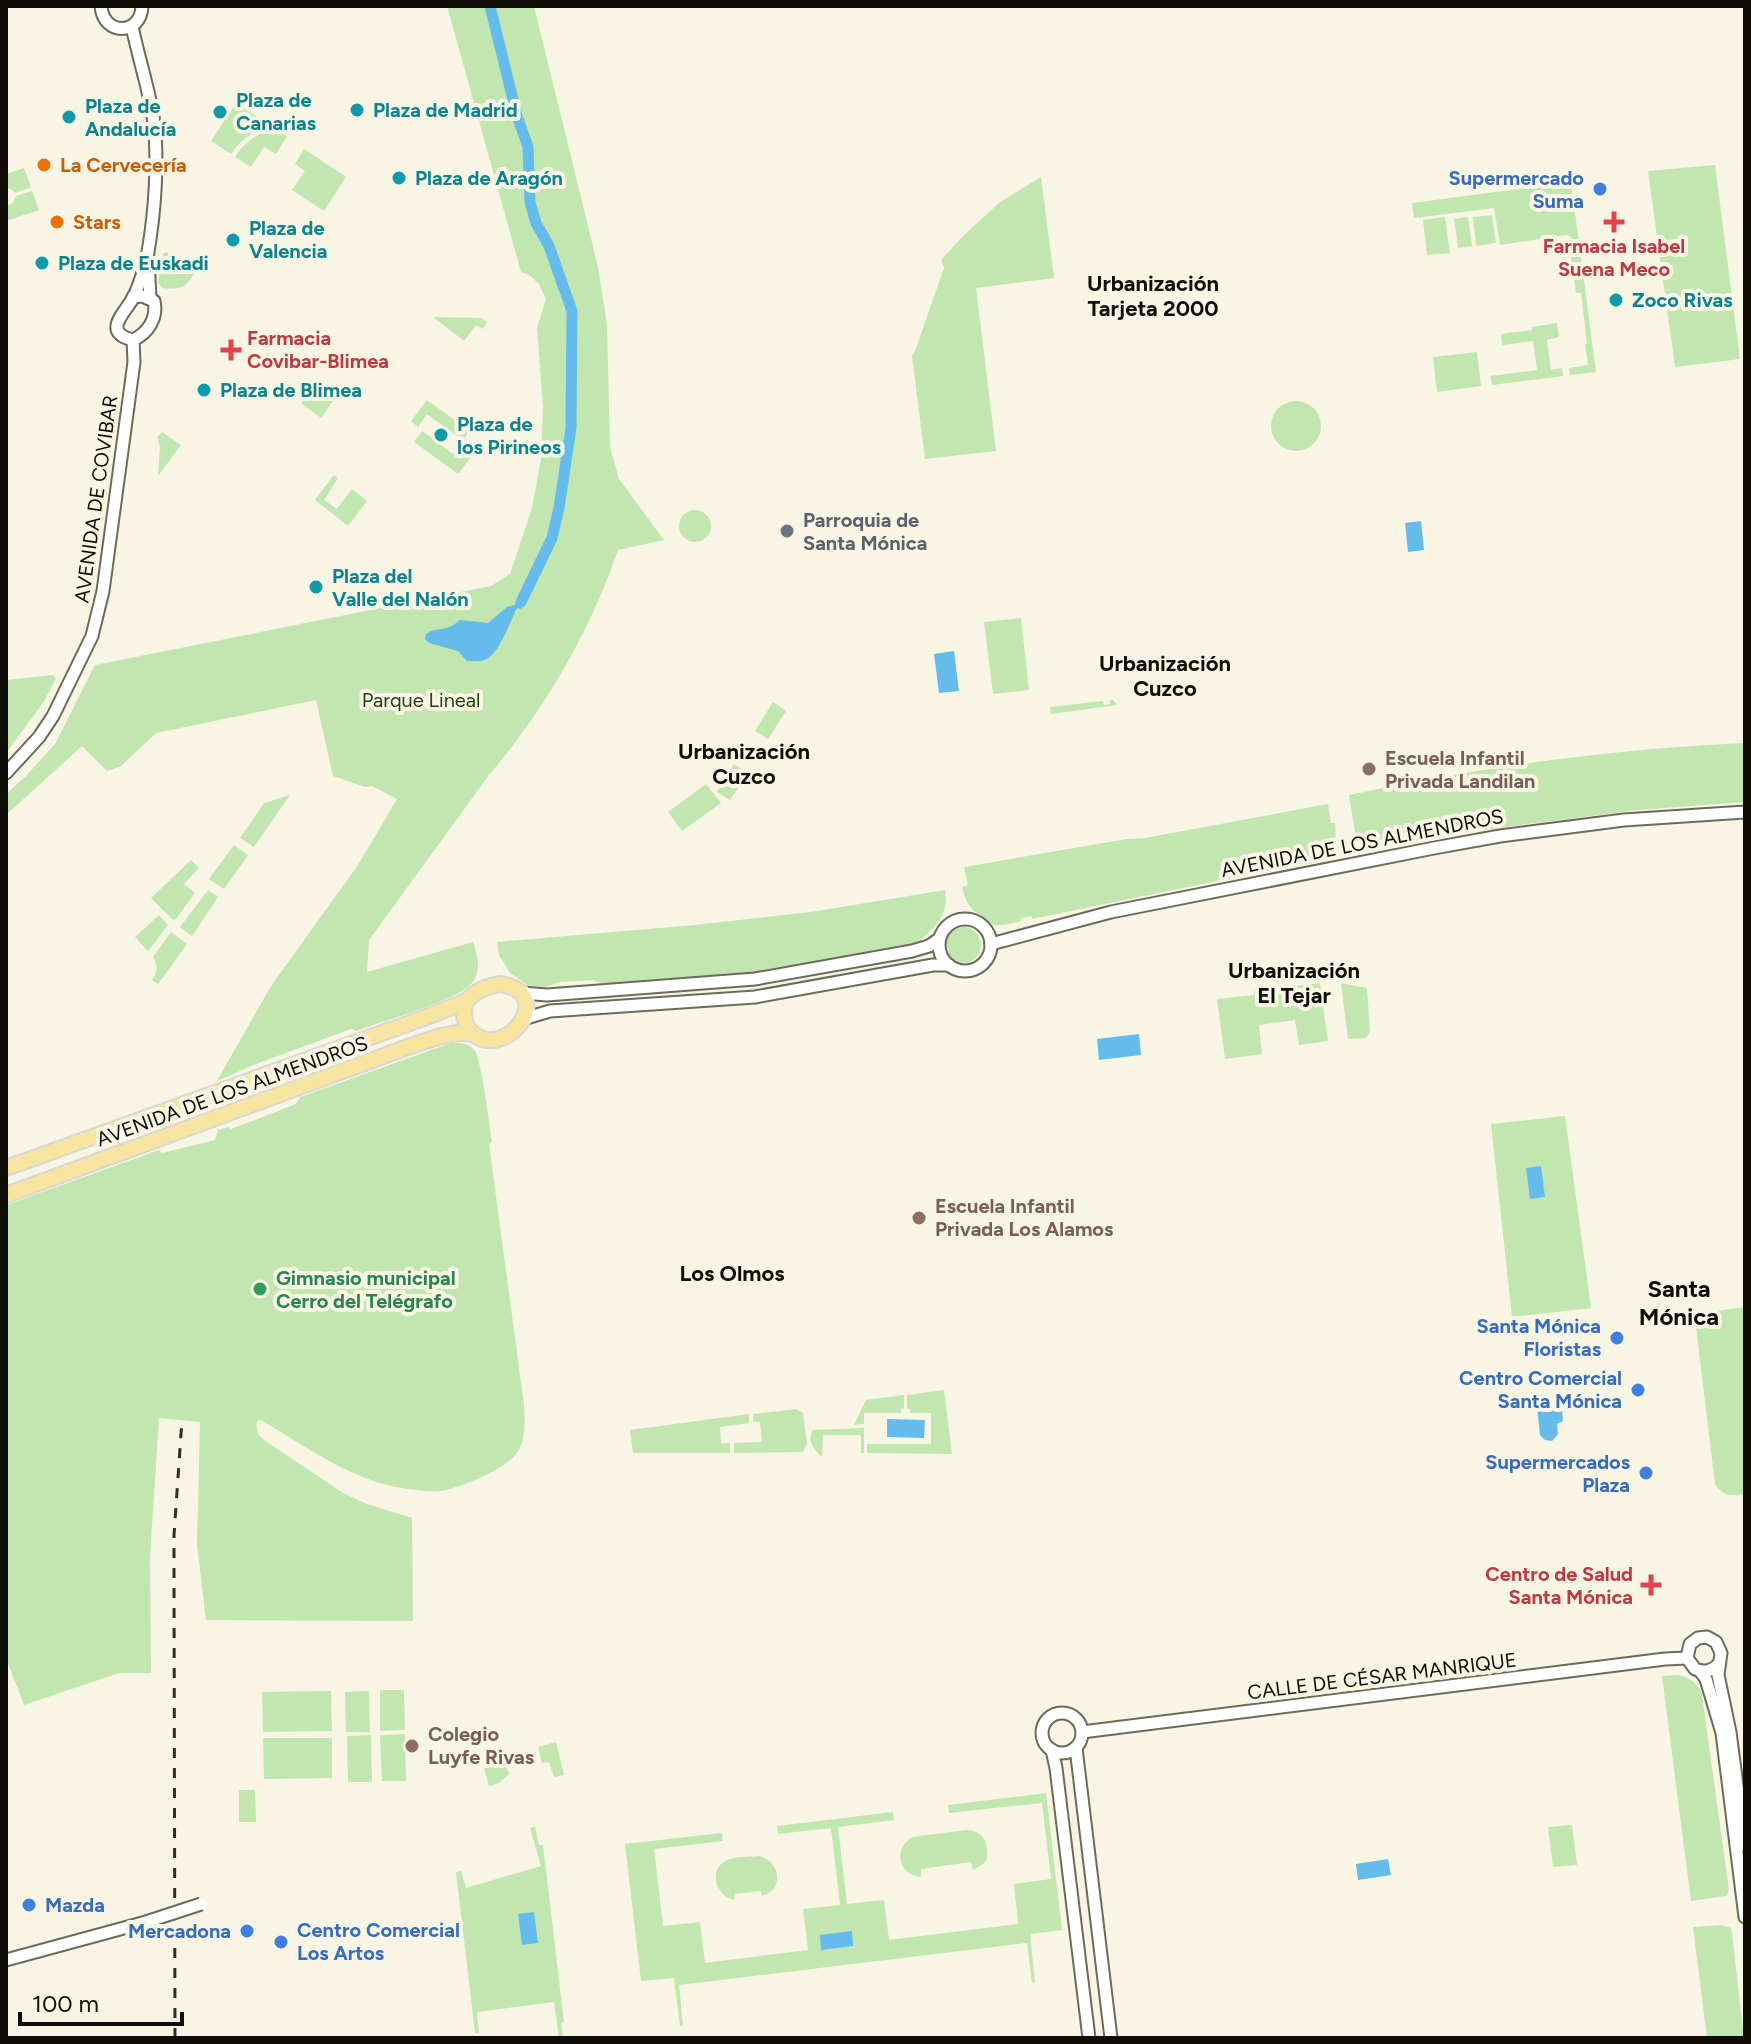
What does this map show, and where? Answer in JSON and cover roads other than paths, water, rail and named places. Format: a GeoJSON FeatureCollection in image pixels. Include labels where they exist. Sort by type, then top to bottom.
{"type":"FeatureCollection","features":[{"type":"Feature","properties":{"kind":"main road"},"geometry":{"type":"LineString","coordinates":[[500,984],[513,986],[522,993],[525,998],[523,1019],[514,1032],[484,1040],[473,1034],[464,1018],[468,1000],[484,988],[500,984]]}},
{"type":"Feature","properties":{"kind":"main road","name":"AVENIDA DE LOS ALMENDROS"},"geometry":{"type":"LineString","coordinates":[[6,1168],[468,1000]]}},
{"type":"Feature","properties":{"kind":"main road","name":"AVENIDA DE LOS ALMENDROS"},"geometry":{"type":"LineString","coordinates":[[6,1195],[408,1047],[462,1032],[473,1034]]}},
{"type":"Feature","properties":{"kind":"street"},"geometry":{"type":"LineString","coordinates":[[101,6],[105,22],[113,27],[128,28],[142,15],[142,6]]}},
{"type":"Feature","properties":{"kind":"street"},"geometry":{"type":"LineString","coordinates":[[128,28],[140,54],[153,118],[155,180],[148,255],[150,298]]}},
{"type":"Feature","properties":{"kind":"street"},"geometry":{"type":"LineString","coordinates":[[133,297],[150,298],[156,310],[141,336],[133,340],[121,334],[117,326],[119,316],[133,297],[148,255]]}},
{"type":"Feature","properties":{"kind":"street","name":"AVENIDA DE COVIBAR"},"geometry":{"type":"LineString","coordinates":[[6,773],[39,737],[53,716],[92,636],[103,591],[134,362],[133,340]]}},
{"type":"Feature","properties":{"kind":"street","name":"AVENIDA DE LOS ALMENDROS"},"geometry":{"type":"LineString","coordinates":[[991,944],[1111,912],[1420,850],[1624,820],[1745,812]]}},
{"type":"Feature","properties":{"kind":"street"},"geometry":{"type":"LineString","coordinates":[[522,993],[559,994],[755,979],[912,951],[929,946],[939,939],[948,926],[966,919],[986,930],[991,944],[987,958],[978,967],[960,971],[949,965],[940,954],[939,939]]}},
{"type":"Feature","properties":{"kind":"street"},"geometry":{"type":"LineString","coordinates":[[523,1019],[550,1011],[755,997],[949,965]]}},
{"type":"Feature","properties":{"kind":"street"},"geometry":{"type":"LineString","coordinates":[[1745,1846],[1730,1732],[1718,1675],[1720,1647],[1707,1637],[1698,1638],[1690,1644],[1687,1658],[1691,1666],[1706,1679],[1722,1733],[1745,1917]]}},
{"type":"Feature","properties":{"kind":"street","name":"CALLE DE CÉSAR MANRIQUE"},"geometry":{"type":"LineString","coordinates":[[1082,1732],[1687,1658]]}},
{"type":"Feature","properties":{"kind":"street"},"geometry":{"type":"LineString","coordinates":[[1700,1671],[1710,1670],[1719,1664]]}},
{"type":"Feature","properties":{"kind":"street"},"geometry":{"type":"LineString","coordinates":[[1052,1750],[1066,1753],[1081,1741],[1082,1732],[1076,1719],[1070,1715],[1056,1714],[1050,1718],[1045,1723],[1043,1736],[1052,1750],[1056,1768],[1089,2038]]}},
{"type":"Feature","properties":{"kind":"street"},"geometry":{"type":"LineString","coordinates":[[1076,1748],[1111,2038]]}},
{"type":"Feature","properties":{"kind":"street"},"geometry":{"type":"LineString","coordinates":[[6,1960],[201,1904]]}},
{"type":"Feature","properties":{"kind":"water"},"geometry":{"type":"Polygon","coordinates":[[[1421,521],[1424,550],[1408,552],[1405,523],[1421,521]]]}},
{"type":"Feature","properties":{"kind":"water"},"geometry":{"type":"Polygon","coordinates":[[[518,601],[524,603],[521,609],[517,608],[501,642],[487,659],[467,661],[458,651],[425,639],[426,634],[450,627],[460,620],[488,623],[518,601]]]}},
{"type":"Feature","properties":{"kind":"water"},"geometry":{"type":"Polygon","coordinates":[[[954,651],[959,691],[939,693],[934,654],[954,651]]]}},
{"type":"Feature","properties":{"kind":"water"},"geometry":{"type":"Polygon","coordinates":[[[1139,1034],[1141,1055],[1099,1060],[1097,1039],[1139,1034]]]}},
{"type":"Feature","properties":{"kind":"water"},"geometry":{"type":"Polygon","coordinates":[[[1541,1166],[1545,1197],[1530,1199],[1526,1168],[1541,1166]]]}},
{"type":"Feature","properties":{"kind":"water"},"geometry":{"type":"Polygon","coordinates":[[[1548,1406],[1551,1410],[1562,1409],[1563,1421],[1557,1424],[1558,1434],[1552,1441],[1540,1435],[1537,1407],[1548,1406]]]}},
{"type":"Feature","properties":{"kind":"water"},"geometry":{"type":"Polygon","coordinates":[[[887,1419],[925,1420],[924,1438],[887,1437],[887,1419]]]}},
{"type":"Feature","properties":{"kind":"water"},"geometry":{"type":"Polygon","coordinates":[[[1388,1859],[1391,1875],[1358,1880],[1356,1864],[1388,1859]]]}},
{"type":"Feature","properties":{"kind":"water"},"geometry":{"type":"Polygon","coordinates":[[[534,1912],[538,1943],[522,1945],[518,1914],[534,1912]]]}},
{"type":"Feature","properties":{"kind":"water"},"geometry":{"type":"Polygon","coordinates":[[[852,1931],[853,1946],[821,1950],[820,1935],[852,1931]]]}},
{"type":"Feature","properties":{"kind":"waterway"},"geometry":{"type":"LineString","coordinates":[[490,6],[517,116],[528,147],[530,202],[572,311],[571,428],[559,508],[552,538],[521,602]]}},
{"type":"Feature","properties":{"kind":"railway"},"geometry":{"type":"LineString","coordinates":[[175,2038],[174,1535],[182,1420]]}},
{"type":"Feature","properties":{"kind":"place","name":"Plaza de Madrid"},"geometry":{"type":"Point","coordinates":[357,110]}},
{"type":"Feature","properties":{"kind":"place","name":"Plaza de Canarias"},"geometry":{"type":"Point","coordinates":[220,112]}},
{"type":"Feature","properties":{"kind":"place","name":"Plaza de Andalucía"},"geometry":{"type":"Point","coordinates":[69,117]}},
{"type":"Feature","properties":{"kind":"place","name":"La Cervecería"},"geometry":{"type":"Point","coordinates":[44,165]}},
{"type":"Feature","properties":{"kind":"place","name":"Plaza de Aragón"},"geometry":{"type":"Point","coordinates":[399,178]}},
{"type":"Feature","properties":{"kind":"place","name":"Supermercado Suma"},"geometry":{"type":"Point","coordinates":[1600,189]}},
{"type":"Feature","properties":{"kind":"place","name":"Stars"},"geometry":{"type":"Point","coordinates":[57,222]}},
{"type":"Feature","properties":{"kind":"place","name":"Farmacia Isabel Suena Meco"},"geometry":{"type":"Point","coordinates":[1614,222]}},
{"type":"Feature","properties":{"kind":"place","name":"Plaza de Valencia"},"geometry":{"type":"Point","coordinates":[233,240]}},
{"type":"Feature","properties":{"kind":"place","name":"Plaza de Euskadi"},"geometry":{"type":"Point","coordinates":[42,263]}},
{"type":"Feature","properties":{"kind":"place","name":"Zoco Rivas"},"geometry":{"type":"Point","coordinates":[1616,300]}},
{"type":"Feature","properties":{"kind":"place","name":"Farmacia Covibar-Blimea"},"geometry":{"type":"Point","coordinates":[231,350]}},
{"type":"Feature","properties":{"kind":"place","name":"Plaza de Blimea"},"geometry":{"type":"Point","coordinates":[204,390]}},
{"type":"Feature","properties":{"kind":"place","name":"Plaza de los Pirineos"},"geometry":{"type":"Point","coordinates":[441,435]}},
{"type":"Feature","properties":{"kind":"place","name":"Parroquia de Santa Mónica"},"geometry":{"type":"Point","coordinates":[787,531]}},
{"type":"Feature","properties":{"kind":"place","name":"Plaza del Valle del Nalón"},"geometry":{"type":"Point","coordinates":[316,587]}},
{"type":"Feature","properties":{"kind":"place","name":"Escuela Infantil Privada Landilan"},"geometry":{"type":"Point","coordinates":[1369,769]}},
{"type":"Feature","properties":{"kind":"place","name":"Escuela Infantil Privada Los Alamos"},"geometry":{"type":"Point","coordinates":[919,1218]}},
{"type":"Feature","properties":{"kind":"place","name":"Gimnasio municipal Cerro del Telégrafo"},"geometry":{"type":"Point","coordinates":[260,1289]}},
{"type":"Feature","properties":{"kind":"place","name":"Santa Mónica Floristas"},"geometry":{"type":"Point","coordinates":[1617,1338]}},
{"type":"Feature","properties":{"kind":"place","name":"Centro Comercial Santa Mónica"},"geometry":{"type":"Point","coordinates":[1638,1390]}},
{"type":"Feature","properties":{"kind":"place","name":"Supermercados Plaza"},"geometry":{"type":"Point","coordinates":[1646,1473]}},
{"type":"Feature","properties":{"kind":"place","name":"Centro de Salud Santa Mónica"},"geometry":{"type":"Point","coordinates":[1651,1585]}},
{"type":"Feature","properties":{"kind":"place","name":"Colegio Luyfe Rivas"},"geometry":{"type":"Point","coordinates":[412,1746]}},
{"type":"Feature","properties":{"kind":"place","name":"Mazda"},"geometry":{"type":"Point","coordinates":[29,1905]}},
{"type":"Feature","properties":{"kind":"place","name":"Mercadona"},"geometry":{"type":"Point","coordinates":[247,1931]}},
{"type":"Feature","properties":{"kind":"place","name":"Centro Comercial Los Artos"},"geometry":{"type":"Point","coordinates":[281,1942]}},
{"type":"Feature","properties":{"kind":"district","name":"Urbanización Tarjeta 2000"},"geometry":{"type":"Point","coordinates":[1153,296]}},
{"type":"Feature","properties":{"kind":"district","name":"Urbanización Cuzco"},"geometry":{"type":"Point","coordinates":[1165,676]}},
{"type":"Feature","properties":{"kind":"district","name":"Urbanización Cuzco"},"geometry":{"type":"Point","coordinates":[744,764]}},
{"type":"Feature","properties":{"kind":"district","name":"Urbanización El Tejar"},"geometry":{"type":"Point","coordinates":[1294,982]}},
{"type":"Feature","properties":{"kind":"district","name":"Los Olmos"},"geometry":{"type":"Point","coordinates":[732,1273]}},
{"type":"Feature","properties":{"kind":"district","name":"Santa Mónica"},"geometry":{"type":"Point","coordinates":[1679,1302]}},
{"type":"Feature","properties":{"kind":"park label","name":"Parque Lineal"},"geometry":{"type":"Point","coordinates":[421,700]}}]}
